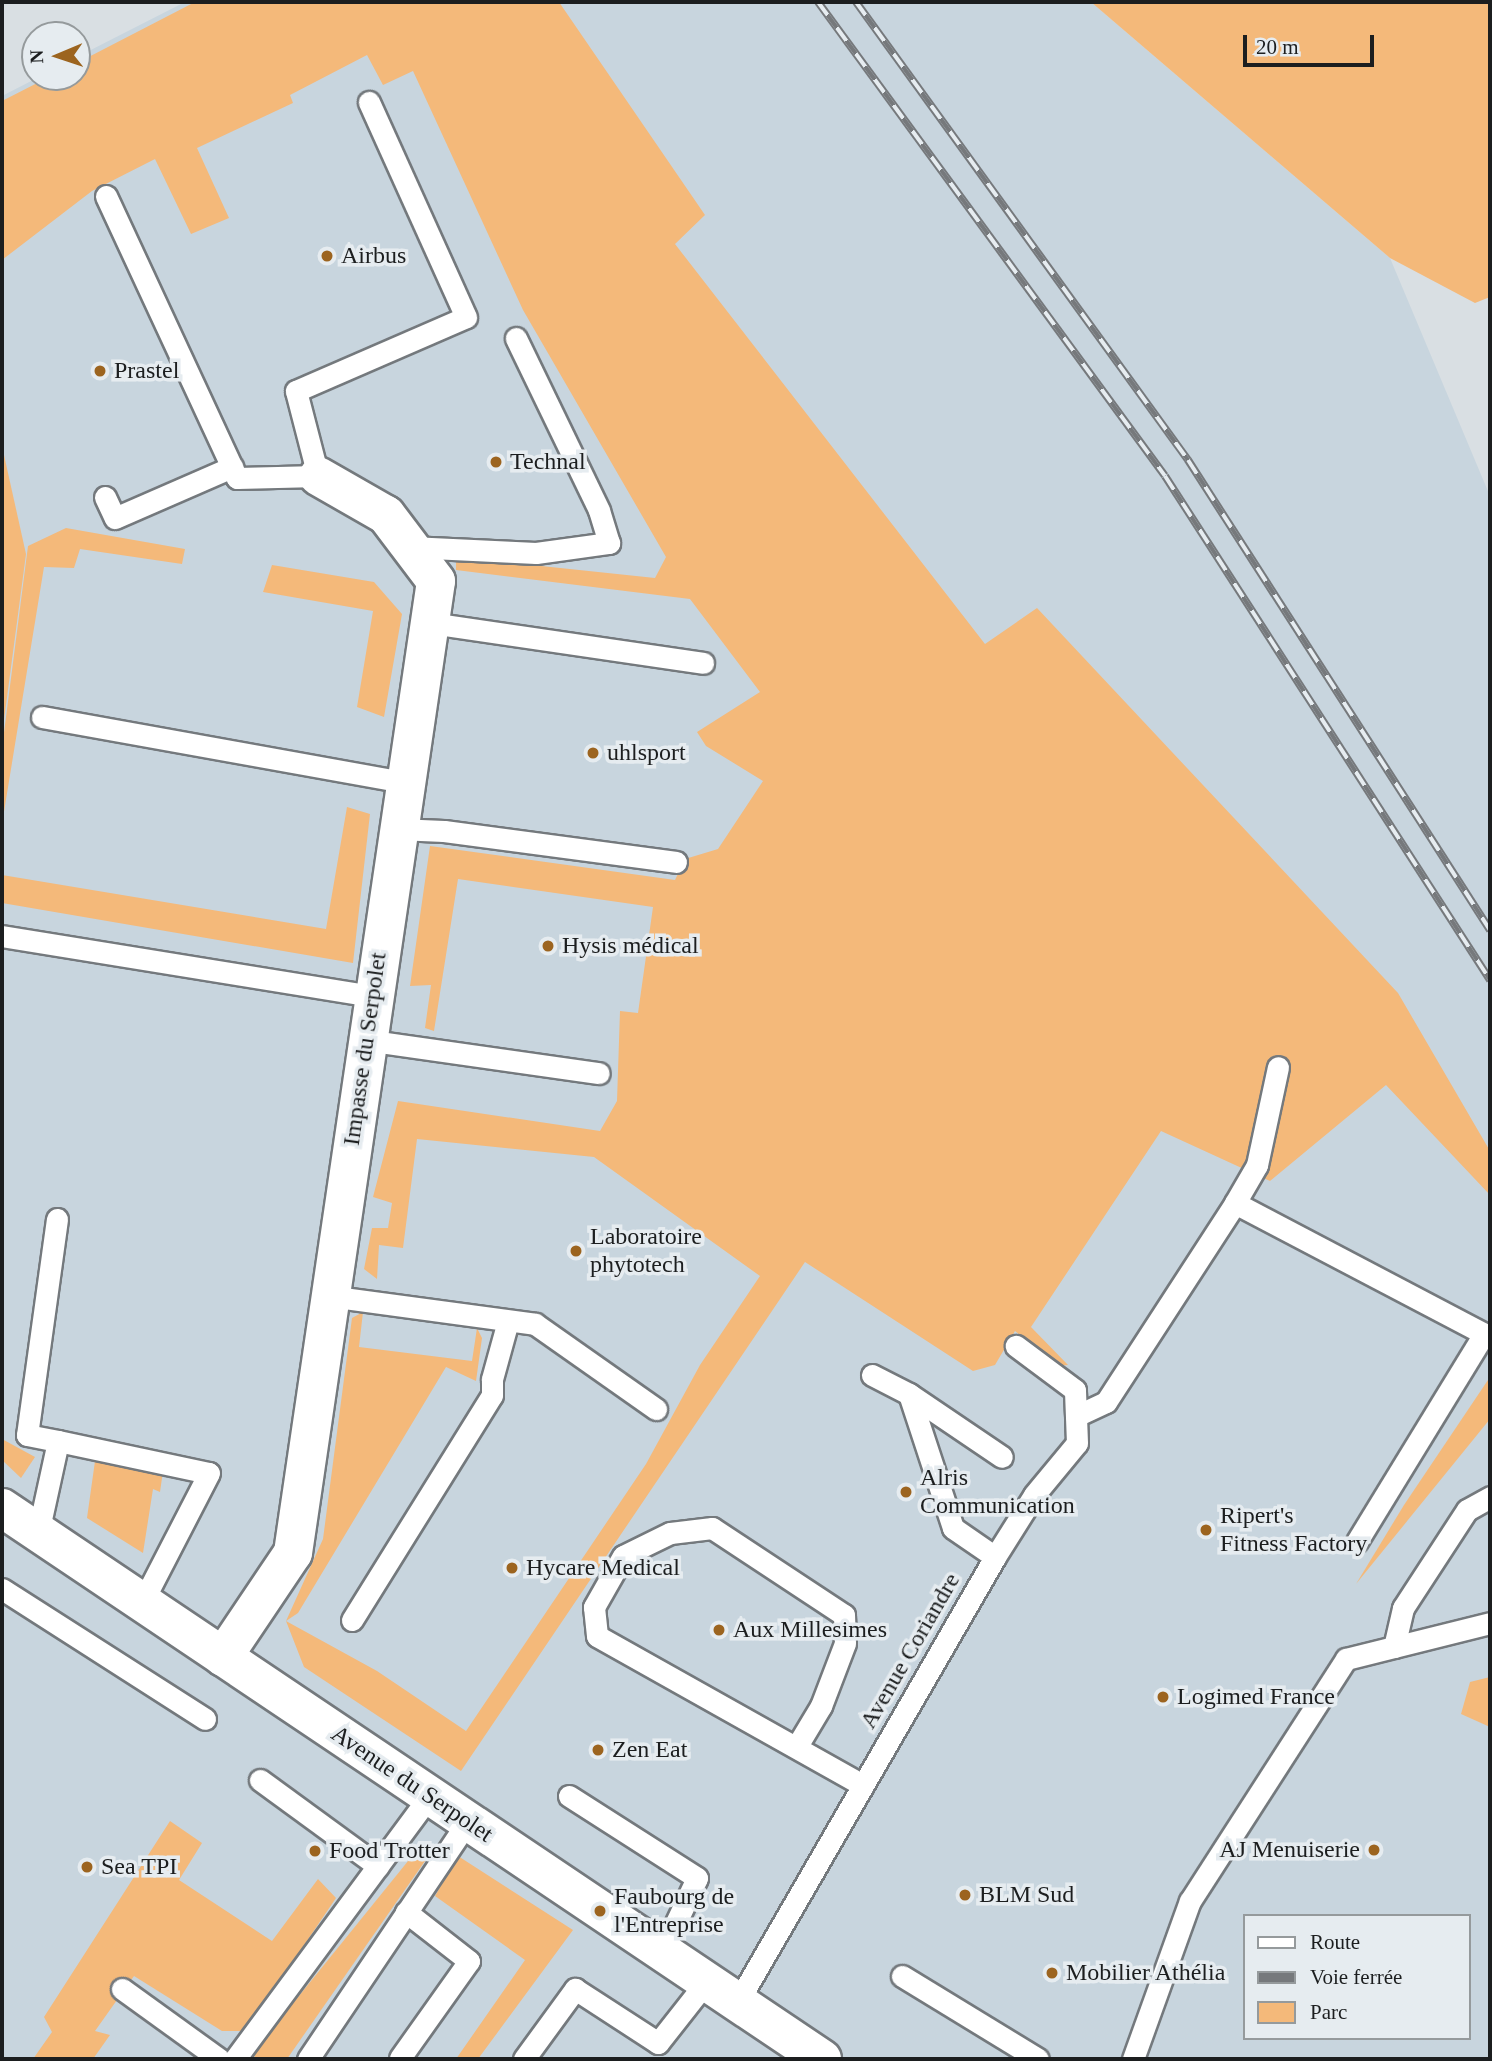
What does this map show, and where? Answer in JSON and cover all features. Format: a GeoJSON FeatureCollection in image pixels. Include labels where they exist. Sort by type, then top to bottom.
{"type":"FeatureCollection","features":[{"type":"Feature","properties":{"kind":"street","name":"Impasse du Serpolet"},"geometry":{"type":"LineString","coordinates":[[223,1657],[293,1553],[397,829],[436,582],[386,515],[317,475]]}},
{"type":"Feature","properties":{"kind":"street","name":"Avenue du Serpolet"},"geometry":{"type":"LineString","coordinates":[[2,1508],[822,2059]]}},
{"type":"Feature","properties":{"kind":"lane"},"geometry":{"type":"LineString","coordinates":[[106,196],[237,478],[317,475],[296,391],[466,317],[369,103]]}},
{"type":"Feature","properties":{"kind":"lane"},"geometry":{"type":"LineString","coordinates":[[410,547],[536,553],[609,543],[599,510],[516,338]]}},
{"type":"Feature","properties":{"kind":"lane"},"geometry":{"type":"LineString","coordinates":[[105,497],[116,518],[232,467]]}},
{"type":"Feature","properties":{"kind":"lane"},"geometry":{"type":"LineString","coordinates":[[429,623],[703,663]]}},
{"type":"Feature","properties":{"kind":"lane"},"geometry":{"type":"LineString","coordinates":[[42,716],[404,782]]}},
{"type":"Feature","properties":{"kind":"lane"},"geometry":{"type":"LineString","coordinates":[[397,829],[444,831],[676,862]]}},
{"type":"Feature","properties":{"kind":"lane"},"geometry":{"type":"LineString","coordinates":[[2,936],[373,996]]}},
{"type":"Feature","properties":{"kind":"lane"},"geometry":{"type":"LineString","coordinates":[[366,1040],[599,1073]]}},
{"type":"Feature","properties":{"kind":"lane"},"geometry":{"type":"LineString","coordinates":[[1076,1416],[1106,1402],[1235,1203],[1257,1165],[1278,1068]]}},
{"type":"Feature","properties":{"kind":"lane"},"geometry":{"type":"LineString","coordinates":[[1235,1203],[1484,1334],[1357,1541]]}},
{"type":"Feature","properties":{"kind":"lane"},"geometry":{"type":"LineString","coordinates":[[57,1219],[27,1434],[209,1473],[142,1603]]}},
{"type":"Feature","properties":{"kind":"lane"},"geometry":{"type":"LineString","coordinates":[[330,1296],[536,1324],[656,1409]]}},
{"type":"Feature","properties":{"kind":"lane"},"geometry":{"type":"LineString","coordinates":[[352,1620],[492,1395],[492,1380],[508,1321]]}},
{"type":"Feature","properties":{"kind":"lane","name":"Avenue Coriandre"},"geometry":{"type":"LineString","coordinates":[[737,2003],[995,1557],[1034,1494],[1077,1443],[1075,1391],[1016,1346]]}},
{"type":"Feature","properties":{"kind":"lane"},"geometry":{"type":"LineString","coordinates":[[872,1375],[909,1394],[1003,1457]]}},
{"type":"Feature","properties":{"kind":"lane"},"geometry":{"type":"LineString","coordinates":[[909,1394],[953,1528],[995,1557]]}},
{"type":"Feature","properties":{"kind":"lane"},"geometry":{"type":"LineString","coordinates":[[38,1533],[58,1441]]}},
{"type":"Feature","properties":{"kind":"lane"},"geometry":{"type":"LineString","coordinates":[[1394,1647],[1403,1608],[1468,1510],[1490,1497]]}},
{"type":"Feature","properties":{"kind":"lane"},"geometry":{"type":"LineString","coordinates":[[797,1746],[821,1706],[845,1643],[844,1615],[712,1528],[670,1533],[623,1556],[594,1607],[597,1636],[863,1784]]}},
{"type":"Feature","properties":{"kind":"lane"},"geometry":{"type":"LineString","coordinates":[[2,1589],[205,1719]]}},
{"type":"Feature","properties":{"kind":"lane"},"geometry":{"type":"LineString","coordinates":[[1133,2059],[1190,1901],[1346,1659],[1490,1623]]}},
{"type":"Feature","properties":{"kind":"lane"},"geometry":{"type":"LineString","coordinates":[[260,1780],[378,1866]]}},
{"type":"Feature","properties":{"kind":"lane"},"geometry":{"type":"LineString","coordinates":[[235,2059],[430,1796]]}},
{"type":"Feature","properties":{"kind":"lane"},"geometry":{"type":"LineString","coordinates":[[569,1796],[697,1878],[662,1952]]}},
{"type":"Feature","properties":{"kind":"lane"},"geometry":{"type":"LineString","coordinates":[[308,2059],[468,1821]]}},
{"type":"Feature","properties":{"kind":"lane"},"geometry":{"type":"LineString","coordinates":[[400,2058],[469,1961],[406,1912]]}},
{"type":"Feature","properties":{"kind":"lane"},"geometry":{"type":"LineString","coordinates":[[902,1976],[1038,2059]]}},
{"type":"Feature","properties":{"kind":"lane"},"geometry":{"type":"LineString","coordinates":[[524,2059],[575,1989],[658,2043],[706,1982]]}},
{"type":"Feature","properties":{"kind":"lane"},"geometry":{"type":"LineString","coordinates":[[122,1989],[219,2059]]}},
{"type":"Feature","properties":{"kind":"shaded area"},"geometry":{"type":"Polygon","coordinates":[[[185,2],[1091,2],[1390,258],[1490,496],[1490,2059],[2,2059],[2,96],[21,86],[21,91],[91,91],[91,50],[185,2]]]}},
{"type":"Feature","properties":{"kind":"green space"},"geometry":{"type":"Polygon","coordinates":[[[195,2],[559,2],[705,215],[675,244],[985,644],[1037,608],[1398,993],[1490,1151],[1490,1195],[1386,1085],[1270,1181],[1161,1131],[1031,1327],[1068,1365],[1056,1366],[1015,1331],[995,1365],[973,1371],[805,1262],[461,1771],[304,1667],[286,1621],[377,1671],[466,1731],[646,1464],[700,1365],[760,1276],[594,1157],[417,1139],[403,1248],[379,1245],[377,1279],[364,1269],[372,1228],[388,1228],[392,1203],[373,1197],[398,1101],[600,1131],[617,1101],[620,1011],[638,1013],[653,907],[458,879],[434,1031],[425,1028],[431,985],[410,986],[430,846],[675,880],[685,859],[718,849],[763,781],[706,746],[697,732],[760,692],[690,599],[456,570],[456,557],[655,578],[666,557],[523,310],[413,71],[383,85],[367,55],[290,95],[293,103],[197,148],[229,218],[191,234],[155,159],[92,191],[2,260],[2,101],[22,91],[91,91],[91,56],[195,2]]]}},
{"type":"Feature","properties":{"kind":"green space"},"geometry":{"type":"Polygon","coordinates":[[[1091,2],[1490,2],[1490,297],[1475,303],[1390,258],[1091,2]]]}},
{"type":"Feature","properties":{"kind":"green space"},"geometry":{"type":"Polygon","coordinates":[[[2,446],[26,554],[2,735],[2,446]]]}},
{"type":"Feature","properties":{"kind":"green space"},"geometry":{"type":"Polygon","coordinates":[[[66,528],[185,549],[182,564],[80,549],[74,568],[44,567],[2,824],[2,748],[28,546],[66,528]]]}},
{"type":"Feature","properties":{"kind":"green space"},"geometry":{"type":"Polygon","coordinates":[[[272,565],[374,582],[402,614],[384,717],[357,707],[373,611],[263,592],[272,565]]]}},
{"type":"Feature","properties":{"kind":"green space"},"geometry":{"type":"Polygon","coordinates":[[[347,807],[370,814],[353,963],[2,903],[2,875],[326,929],[347,807]]]}},
{"type":"Feature","properties":{"kind":"green space"},"geometry":{"type":"Polygon","coordinates":[[[363,1312],[359,1347],[472,1361],[477,1328],[482,1338],[476,1381],[446,1367],[298,1613],[286,1621],[323,1539],[352,1318],[363,1312]]]}},
{"type":"Feature","properties":{"kind":"green space"},"geometry":{"type":"Polygon","coordinates":[[[1490,1377],[1490,1419],[1356,1584],[1404,1505],[1490,1377]]]}},
{"type":"Feature","properties":{"kind":"green space"},"geometry":{"type":"Polygon","coordinates":[[[2,1439],[35,1457],[21,1478],[2,1460],[2,1439]]]}},
{"type":"Feature","properties":{"kind":"green space"},"geometry":{"type":"Polygon","coordinates":[[[95,1461],[163,1471],[160,1492],[153,1489],[143,1553],[87,1518],[95,1461]]]}},
{"type":"Feature","properties":{"kind":"green space"},"geometry":{"type":"Polygon","coordinates":[[[1490,1677],[1490,1727],[1461,1714],[1470,1682],[1490,1677]]]}},
{"type":"Feature","properties":{"kind":"green space"},"geometry":{"type":"Polygon","coordinates":[[[170,1821],[202,1843],[179,1880],[272,1941],[318,1879],[336,1898],[246,2031],[222,2031],[134,1976],[95,2031],[110,2035],[93,2059],[33,2059],[52,2032],[44,2017],[170,1821]]]}},
{"type":"Feature","properties":{"kind":"green space"},"geometry":{"type":"Polygon","coordinates":[[[421,1845],[432,1851],[287,2059],[254,2059],[256,2049],[421,1845]]]}},
{"type":"Feature","properties":{"kind":"green space"},"geometry":{"type":"Polygon","coordinates":[[[458,1856],[573,1930],[478,2059],[456,2059],[525,1960],[435,1896],[458,1856]]]}},
{"type":"Feature","properties":{"kind":"railway"},"geometry":{"type":"LineString","coordinates":[[818,2],[1165,476],[1490,980]]}},
{"type":"Feature","properties":{"kind":"railway"},"geometry":{"type":"LineString","coordinates":[[856,2],[1188,460],[1490,930]]}},
{"type":"Feature","properties":{"kind":"place","name":"Airbus"},"geometry":{"type":"Point","coordinates":[327,256]}},
{"type":"Feature","properties":{"kind":"place","name":"Prastel"},"geometry":{"type":"Point","coordinates":[100,371]}},
{"type":"Feature","properties":{"kind":"place","name":"Technal"},"geometry":{"type":"Point","coordinates":[496,462]}},
{"type":"Feature","properties":{"kind":"place","name":"uhlsport"},"geometry":{"type":"Point","coordinates":[593,753]}},
{"type":"Feature","properties":{"kind":"place","name":"Hysis médical"},"geometry":{"type":"Point","coordinates":[548,946]}},
{"type":"Feature","properties":{"kind":"place","name":"Laboratoire phytotech"},"geometry":{"type":"Point","coordinates":[576,1251]}},
{"type":"Feature","properties":{"kind":"place","name":"Alris Communication"},"geometry":{"type":"Point","coordinates":[906,1492]}},
{"type":"Feature","properties":{"kind":"place","name":"Ripert's Fitness Factory"},"geometry":{"type":"Point","coordinates":[1206,1530]}},
{"type":"Feature","properties":{"kind":"place","name":"Hycare Medical"},"geometry":{"type":"Point","coordinates":[512,1568]}},
{"type":"Feature","properties":{"kind":"place","name":"Aux Millesimes"},"geometry":{"type":"Point","coordinates":[719,1630]}},
{"type":"Feature","properties":{"kind":"place","name":"Logimed France"},"geometry":{"type":"Point","coordinates":[1163,1697]}},
{"type":"Feature","properties":{"kind":"place","name":"Zen Eat"},"geometry":{"type":"Point","coordinates":[598,1750]}},
{"type":"Feature","properties":{"kind":"place","name":"AJ Menuiserie"},"geometry":{"type":"Point","coordinates":[1374,1850]}},
{"type":"Feature","properties":{"kind":"place","name":"Food Trotter"},"geometry":{"type":"Point","coordinates":[315,1851]}},
{"type":"Feature","properties":{"kind":"place","name":"Sea TPI"},"geometry":{"type":"Point","coordinates":[87,1867]}},
{"type":"Feature","properties":{"kind":"place","name":"BLM Sud"},"geometry":{"type":"Point","coordinates":[965,1895]}},
{"type":"Feature","properties":{"kind":"place","name":"Faubourg de l'Entreprise"},"geometry":{"type":"Point","coordinates":[600,1911]}},
{"type":"Feature","properties":{"kind":"place","name":"Mobilier Athélia"},"geometry":{"type":"Point","coordinates":[1052,1973]}}]}
